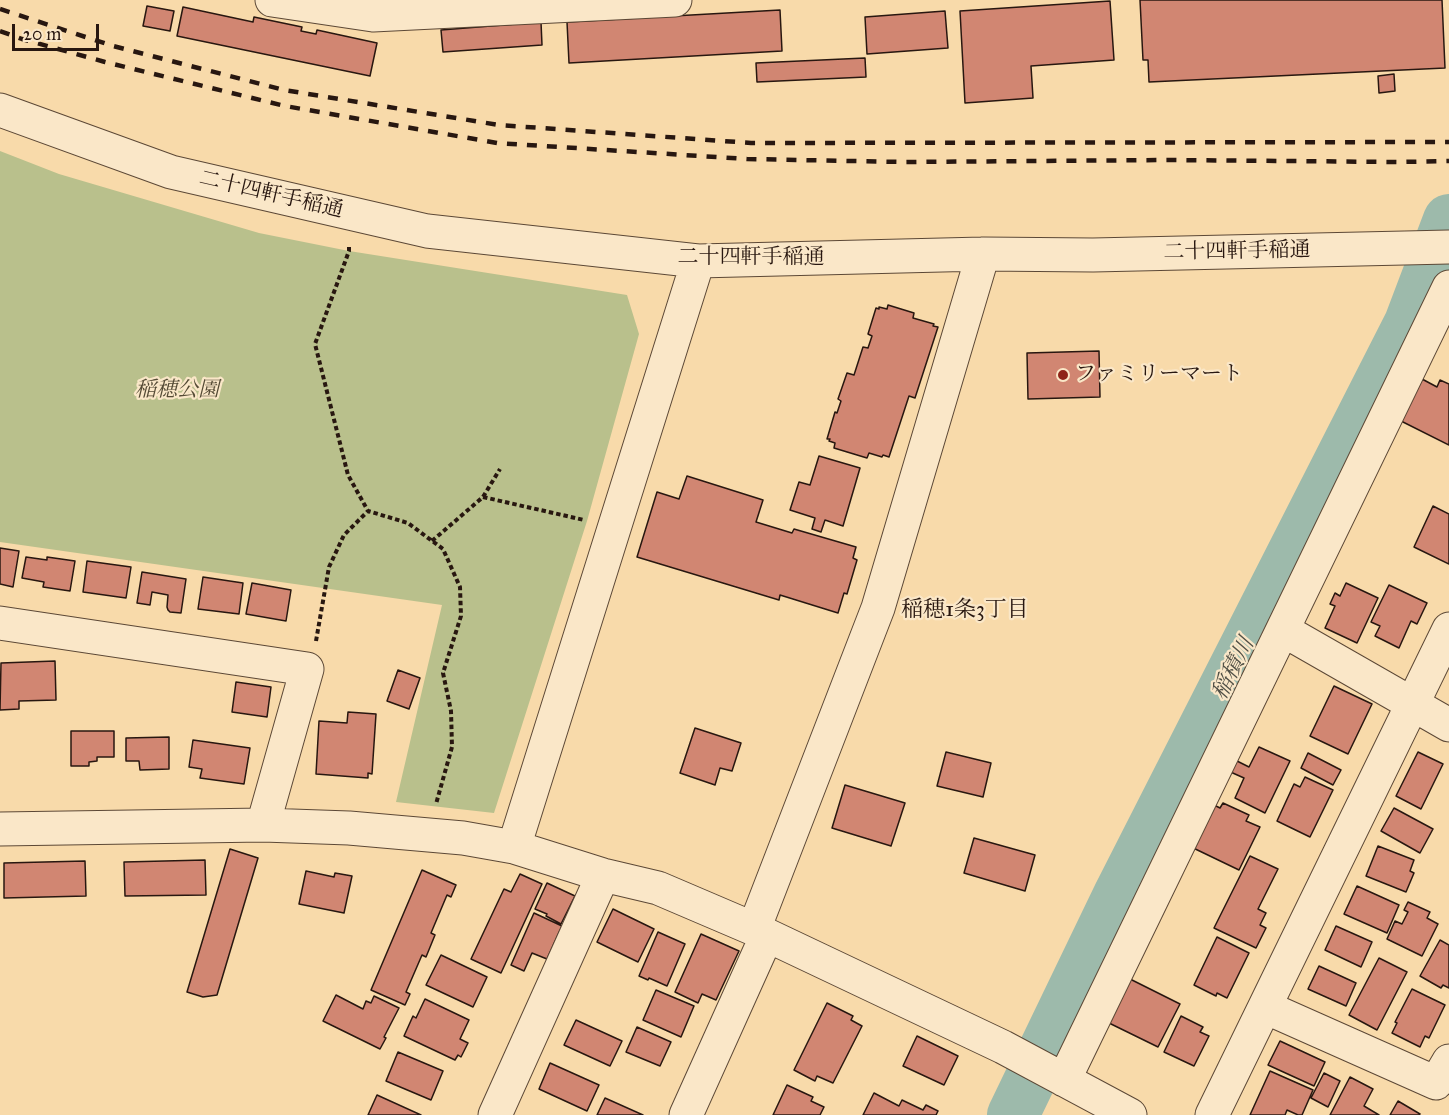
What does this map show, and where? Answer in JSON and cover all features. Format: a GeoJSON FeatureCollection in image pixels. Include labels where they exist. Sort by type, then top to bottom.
{"type":"FeatureCollection","features":[{"type":"Feature","properties":{"kind":"street"},"geometry":{"type":"LineString","coordinates":[[272,0],[373,15],[458,6],[675,0]]}},
{"type":"Feature","properties":{"kind":"street","name":"二十四軒手稲通"},"geometry":{"type":"LineString","coordinates":[[0,110],[171,172],[427,231],[698,261],[1449,247]]}},
{"type":"Feature","properties":{"kind":"street"},"geometry":{"type":"LineString","coordinates":[[686,1115],[761,932],[878,608],[983,254]]}},
{"type":"Feature","properties":{"kind":"street"},"geometry":{"type":"LineString","coordinates":[[514,847],[698,261]]}},
{"type":"Feature","properties":{"kind":"street"},"geometry":{"type":"LineString","coordinates":[[1059,1078],[1283,630],[1449,288]]}},
{"type":"Feature","properties":{"kind":"street"},"geometry":{"type":"LineString","coordinates":[[0,623],[307,669],[263,825]]}},
{"type":"Feature","properties":{"kind":"street"},"geometry":{"type":"LineString","coordinates":[[1212,1115],[1449,629]]}},
{"type":"Feature","properties":{"kind":"street"},"geometry":{"type":"LineString","coordinates":[[1283,630],[1449,725]]}},
{"type":"Feature","properties":{"kind":"street"},"geometry":{"type":"LineString","coordinates":[[0,829],[263,825],[372,830],[463,838],[514,847],[603,875],[658,888],[761,932],[1003,1047],[1130,1115]]}},
{"type":"Feature","properties":{"kind":"street"},"geometry":{"type":"LineString","coordinates":[[495,1115],[603,875]]}},
{"type":"Feature","properties":{"kind":"street"},"geometry":{"type":"LineString","coordinates":[[1265,1007],[1436,1083],[1449,1060]]}},
{"type":"Feature","properties":{"kind":"path"},"geometry":{"type":"LineString","coordinates":[[349,248],[315,344],[348,475],[368,511],[408,523],[443,549],[460,586],[461,616],[443,673],[451,711],[452,747],[435,806]]}},
{"type":"Feature","properties":{"kind":"path"},"geometry":{"type":"LineString","coordinates":[[432,541],[483,497],[500,469]]}},
{"type":"Feature","properties":{"kind":"path"},"geometry":{"type":"LineString","coordinates":[[483,497],[587,521]]}},
{"type":"Feature","properties":{"kind":"path"},"geometry":{"type":"LineString","coordinates":[[315,648],[329,567],[344,535],[368,511]]}},
{"type":"Feature","properties":{"kind":"green space","name":"稲穂公園"},"geometry":{"type":"Polygon","coordinates":[[[0,151],[59,174],[259,233],[349,251],[627,295],[639,334],[587,521],[494,813],[396,802],[442,605],[0,542],[0,151]]]}},
{"type":"Feature","properties":{"kind":"building"},"geometry":{"type":"Polygon","coordinates":[[[1140,0],[1442,0],[1445,68],[1149,82],[1148,60],[1143,60],[1140,0]]]}},
{"type":"Feature","properties":{"kind":"building"},"geometry":{"type":"Polygon","coordinates":[[[1110,1],[1114,60],[1031,66],[1033,98],[965,103],[960,11],[1110,1]]]}},
{"type":"Feature","properties":{"kind":"building"},"geometry":{"type":"Polygon","coordinates":[[[147,6],[174,11],[170,31],[143,26],[147,6]]]}},
{"type":"Feature","properties":{"kind":"building"},"geometry":{"type":"Polygon","coordinates":[[[183,7],[253,22],[254,17],[302,27],[301,31],[316,34],[317,30],[377,43],[370,76],[177,36],[183,7]]]}},
{"type":"Feature","properties":{"kind":"building"},"geometry":{"type":"Polygon","coordinates":[[[780,10],[782,51],[569,63],[567,22],[780,10]]]}},
{"type":"Feature","properties":{"kind":"building"},"geometry":{"type":"Polygon","coordinates":[[[945,11],[948,48],[867,54],[865,17],[945,11]]]}},
{"type":"Feature","properties":{"kind":"building"},"geometry":{"type":"Polygon","coordinates":[[[541,22],[542,45],[443,52],[441,30],[541,22]]]}},
{"type":"Feature","properties":{"kind":"building"},"geometry":{"type":"Polygon","coordinates":[[[865,58],[866,77],[757,82],[756,63],[865,58]]]}},
{"type":"Feature","properties":{"kind":"building"},"geometry":{"type":"Polygon","coordinates":[[[1394,74],[1395,91],[1379,93],[1378,76],[1394,74]]]}},
{"type":"Feature","properties":{"kind":"building"},"geometry":{"type":"Polygon","coordinates":[[[888,305],[914,313],[913,318],[938,327],[915,398],[909,396],[889,457],[869,453],[867,458],[834,448],[835,443],[827,439],[835,412],[837,413],[841,401],[838,399],[847,373],[854,375],[863,347],[868,348],[872,336],[868,334],[876,308],[887,309],[888,305]]]}},
{"type":"Feature","properties":{"kind":"building","name":"ファミリーマート"},"geometry":{"type":"Polygon","coordinates":[[[1099,351],[1100,397],[1028,399],[1027,353],[1099,351]]]}},
{"type":"Feature","properties":{"kind":"building"},"geometry":{"type":"Polygon","coordinates":[[[1422,379],[1437,387],[1440,380],[1449,384],[1449,445],[1401,421],[1422,379]]]}},
{"type":"Feature","properties":{"kind":"building"},"geometry":{"type":"Polygon","coordinates":[[[819,456],[860,468],[843,526],[825,520],[821,532],[812,529],[815,518],[790,510],[799,482],[810,485],[819,456]]]}},
{"type":"Feature","properties":{"kind":"building"},"geometry":{"type":"Polygon","coordinates":[[[687,476],[763,500],[756,522],[792,533],[794,529],[856,547],[853,558],[857,560],[847,594],[844,593],[838,613],[780,595],[779,600],[637,557],[657,492],[679,499],[687,476]]]}},
{"type":"Feature","properties":{"kind":"building"},"geometry":{"type":"Polygon","coordinates":[[[1433,506],[1449,514],[1449,564],[1414,547],[1433,506]]]}},
{"type":"Feature","properties":{"kind":"building"},"geometry":{"type":"Polygon","coordinates":[[[0,548],[19,551],[13,587],[0,584],[0,548]]]}},
{"type":"Feature","properties":{"kind":"building"},"geometry":{"type":"Polygon","coordinates":[[[26,557],[75,561],[70,591],[43,587],[44,582],[22,578],[26,557]]]}},
{"type":"Feature","properties":{"kind":"building"},"geometry":{"type":"Polygon","coordinates":[[[87,561],[131,567],[126,598],[83,592],[87,561]]]}},
{"type":"Feature","properties":{"kind":"building"},"geometry":{"type":"Polygon","coordinates":[[[142,572],[186,579],[181,613],[168,610],[168,595],[152,592],[150,605],[137,603],[142,572]]]}},
{"type":"Feature","properties":{"kind":"building"},"geometry":{"type":"Polygon","coordinates":[[[203,577],[243,583],[239,614],[198,609],[203,577]]]}},
{"type":"Feature","properties":{"kind":"building"},"geometry":{"type":"Polygon","coordinates":[[[252,583],[291,590],[286,621],[246,614],[252,583]]]}},
{"type":"Feature","properties":{"kind":"building"},"geometry":{"type":"Polygon","coordinates":[[[1346,583],[1378,598],[1357,643],[1325,628],[1335,606],[1330,604],[1335,593],[1340,596],[1346,583]]]}},
{"type":"Feature","properties":{"kind":"building"},"geometry":{"type":"Polygon","coordinates":[[[1389,585],[1427,603],[1417,624],[1411,621],[1399,648],[1375,636],[1380,626],[1371,622],[1389,585]]]}},
{"type":"Feature","properties":{"kind":"building"},"geometry":{"type":"Polygon","coordinates":[[[55,661],[56,700],[19,701],[19,709],[0,710],[1,663],[55,661]]]}},
{"type":"Feature","properties":{"kind":"building"},"geometry":{"type":"Polygon","coordinates":[[[398,670],[420,678],[409,709],[387,701],[398,670]]]}},
{"type":"Feature","properties":{"kind":"building"},"geometry":{"type":"Polygon","coordinates":[[[236,682],[271,687],[267,717],[232,712],[236,682]]]}},
{"type":"Feature","properties":{"kind":"building"},"geometry":{"type":"Polygon","coordinates":[[[1334,686],[1372,704],[1348,754],[1310,736],[1334,686]]]}},
{"type":"Feature","properties":{"kind":"building"},"geometry":{"type":"Polygon","coordinates":[[[348,712],[376,714],[372,774],[368,773],[368,778],[316,774],[319,721],[347,723],[348,712]]]}},
{"type":"Feature","properties":{"kind":"building"},"geometry":{"type":"Polygon","coordinates":[[[695,728],[741,743],[732,771],[720,768],[715,785],[680,773],[695,728]]]}},
{"type":"Feature","properties":{"kind":"building"},"geometry":{"type":"Polygon","coordinates":[[[71,731],[114,731],[114,757],[97,757],[97,761],[89,762],[89,766],[71,766],[71,731]]]}},
{"type":"Feature","properties":{"kind":"building"},"geometry":{"type":"Polygon","coordinates":[[[169,737],[169,769],[140,770],[139,761],[126,761],[126,738],[169,737]]]}},
{"type":"Feature","properties":{"kind":"building"},"geometry":{"type":"Polygon","coordinates":[[[193,740],[250,748],[244,784],[200,778],[202,769],[189,767],[193,740]]]}},
{"type":"Feature","properties":{"kind":"building"},"geometry":{"type":"Polygon","coordinates":[[[1259,747],[1290,761],[1265,813],[1235,798],[1244,778],[1226,770],[1231,758],[1249,767],[1259,747]]]}},
{"type":"Feature","properties":{"kind":"building"},"geometry":{"type":"Polygon","coordinates":[[[946,752],[991,763],[983,797],[937,786],[946,752]]]}},
{"type":"Feature","properties":{"kind":"building"},"geometry":{"type":"Polygon","coordinates":[[[1418,752],[1443,764],[1421,809],[1396,796],[1418,752]]]}},
{"type":"Feature","properties":{"kind":"building"},"geometry":{"type":"Polygon","coordinates":[[[1308,753],[1341,770],[1333,785],[1301,768],[1308,753]]]}},
{"type":"Feature","properties":{"kind":"building"},"geometry":{"type":"Polygon","coordinates":[[[1305,777],[1333,790],[1310,837],[1277,821],[1294,784],[1300,787],[1305,777]]]}},
{"type":"Feature","properties":{"kind":"building"},"geometry":{"type":"Polygon","coordinates":[[[845,785],[905,803],[891,846],[832,828],[845,785]]]}},
{"type":"Feature","properties":{"kind":"building"},"geometry":{"type":"Polygon","coordinates":[[[1208,802],[1220,808],[1223,803],[1249,815],[1246,821],[1260,827],[1239,870],[1187,845],[1208,802]]]}},
{"type":"Feature","properties":{"kind":"building"},"geometry":{"type":"Polygon","coordinates":[[[1394,808],[1433,829],[1420,853],[1381,831],[1394,808]]]}},
{"type":"Feature","properties":{"kind":"building"},"geometry":{"type":"Polygon","coordinates":[[[974,838],[1035,855],[1025,891],[964,873],[974,838]]]}},
{"type":"Feature","properties":{"kind":"building"},"geometry":{"type":"Polygon","coordinates":[[[1378,846],[1414,860],[1410,871],[1414,873],[1406,892],[1366,876],[1378,846]]]}},
{"type":"Feature","properties":{"kind":"building"},"geometry":{"type":"Polygon","coordinates":[[[230,849],[258,858],[217,995],[203,997],[187,992],[230,849]]]}},
{"type":"Feature","properties":{"kind":"building"},"geometry":{"type":"Polygon","coordinates":[[[1250,856],[1278,869],[1258,909],[1266,913],[1260,925],[1266,928],[1256,948],[1214,928],[1250,856]]]}},
{"type":"Feature","properties":{"kind":"building"},"geometry":{"type":"Polygon","coordinates":[[[205,860],[206,895],[125,896],[124,862],[205,860]]]}},
{"type":"Feature","properties":{"kind":"building"},"geometry":{"type":"Polygon","coordinates":[[[85,861],[86,896],[4,898],[4,863],[85,861]]]}},
{"type":"Feature","properties":{"kind":"building"},"geometry":{"type":"Polygon","coordinates":[[[422,870],[456,885],[451,897],[447,895],[431,933],[435,935],[426,957],[422,955],[406,992],[410,994],[405,1005],[371,990],[422,870]]]}},
{"type":"Feature","properties":{"kind":"building"},"geometry":{"type":"Polygon","coordinates":[[[306,871],[334,877],[335,873],[352,876],[344,913],[299,904],[306,871]]]}},
{"type":"Feature","properties":{"kind":"building"},"geometry":{"type":"Polygon","coordinates":[[[520,874],[542,884],[501,973],[471,959],[504,889],[511,892],[520,874]]]}},
{"type":"Feature","properties":{"kind":"building"},"geometry":{"type":"Polygon","coordinates":[[[547,883],[575,896],[561,924],[535,909],[547,883]]]}},
{"type":"Feature","properties":{"kind":"building"},"geometry":{"type":"Polygon","coordinates":[[[1357,886],[1399,905],[1387,933],[1344,914],[1357,886]]]}},
{"type":"Feature","properties":{"kind":"building"},"geometry":{"type":"Polygon","coordinates":[[[1408,902],[1430,912],[1427,918],[1438,924],[1422,956],[1387,939],[1395,921],[1402,924],[1408,912],[1404,910],[1408,902]]]}},
{"type":"Feature","properties":{"kind":"building"},"geometry":{"type":"Polygon","coordinates":[[[613,909],[654,929],[638,962],[597,942],[613,909]]]}},
{"type":"Feature","properties":{"kind":"building"},"geometry":{"type":"Polygon","coordinates":[[[534,913],[562,926],[547,959],[532,953],[524,971],[511,965],[534,913]]]}},
{"type":"Feature","properties":{"kind":"building"},"geometry":{"type":"Polygon","coordinates":[[[1336,926],[1372,942],[1361,967],[1325,950],[1336,926]]]}},
{"type":"Feature","properties":{"kind":"building"},"geometry":{"type":"Polygon","coordinates":[[[658,932],[685,944],[667,986],[639,976],[658,932]]]}},
{"type":"Feature","properties":{"kind":"building"},"geometry":{"type":"Polygon","coordinates":[[[701,934],[739,951],[716,1000],[702,994],[698,1003],[675,992],[701,934]]]}},
{"type":"Feature","properties":{"kind":"building"},"geometry":{"type":"Polygon","coordinates":[[[1217,937],[1249,953],[1227,998],[1217,993],[1216,996],[1194,985],[1217,937]]]}},
{"type":"Feature","properties":{"kind":"building"},"geometry":{"type":"Polygon","coordinates":[[[1440,940],[1449,945],[1449,988],[1443,985],[1441,988],[1420,976],[1440,940]]]}},
{"type":"Feature","properties":{"kind":"building"},"geometry":{"type":"Polygon","coordinates":[[[441,955],[487,977],[473,1007],[426,985],[441,955]]]}},
{"type":"Feature","properties":{"kind":"building"},"geometry":{"type":"Polygon","coordinates":[[[1379,958],[1407,972],[1377,1030],[1349,1015],[1379,958]]]}},
{"type":"Feature","properties":{"kind":"building"},"geometry":{"type":"Polygon","coordinates":[[[1319,966],[1356,983],[1346,1006],[1308,989],[1319,966]]]}},
{"type":"Feature","properties":{"kind":"building"},"geometry":{"type":"Polygon","coordinates":[[[1130,979],[1180,1004],[1158,1047],[1109,1023],[1130,979]]]}},
{"type":"Feature","properties":{"kind":"building"},"geometry":{"type":"Polygon","coordinates":[[[1412,989],[1445,1005],[1429,1038],[1425,1036],[1420,1047],[1392,1033],[1397,1023],[1395,1022],[1412,989]]]}},
{"type":"Feature","properties":{"kind":"building"},"geometry":{"type":"Polygon","coordinates":[[[656,990],[694,1006],[681,1037],[643,1020],[656,990]]]}},
{"type":"Feature","properties":{"kind":"building"},"geometry":{"type":"Polygon","coordinates":[[[336,995],[363,1009],[366,1001],[371,1003],[374,996],[399,1008],[380,1049],[323,1021],[336,995]]]}},
{"type":"Feature","properties":{"kind":"building"},"geometry":{"type":"Polygon","coordinates":[[[425,999],[469,1020],[460,1039],[468,1043],[461,1057],[458,1055],[455,1060],[404,1036],[413,1016],[416,1018],[425,999]]]}},
{"type":"Feature","properties":{"kind":"building"},"geometry":{"type":"Polygon","coordinates":[[[827,1003],[853,1016],[851,1020],[862,1026],[833,1083],[817,1076],[815,1081],[794,1070],[827,1003]]]}},
{"type":"Feature","properties":{"kind":"building"},"geometry":{"type":"Polygon","coordinates":[[[1181,1016],[1203,1027],[1200,1032],[1209,1036],[1194,1066],[1164,1052],[1181,1016]]]}},
{"type":"Feature","properties":{"kind":"building"},"geometry":{"type":"Polygon","coordinates":[[[576,1020],[622,1041],[610,1066],[564,1045],[576,1020]]]}},
{"type":"Feature","properties":{"kind":"building"},"geometry":{"type":"Polygon","coordinates":[[[637,1027],[671,1042],[660,1066],[626,1052],[637,1027]]]}},
{"type":"Feature","properties":{"kind":"building"},"geometry":{"type":"Polygon","coordinates":[[[917,1036],[958,1056],[944,1085],[903,1066],[917,1036]]]}},
{"type":"Feature","properties":{"kind":"building"},"geometry":{"type":"Polygon","coordinates":[[[1280,1041],[1325,1062],[1314,1086],[1268,1065],[1280,1041]]]}},
{"type":"Feature","properties":{"kind":"building"},"geometry":{"type":"Polygon","coordinates":[[[398,1052],[443,1071],[431,1100],[386,1081],[398,1052]]]}},
{"type":"Feature","properties":{"kind":"building"},"geometry":{"type":"Polygon","coordinates":[[[550,1063],[599,1085],[587,1111],[539,1089],[550,1063]]]}},
{"type":"Feature","properties":{"kind":"building"},"geometry":{"type":"Polygon","coordinates":[[[1270,1071],[1313,1090],[1302,1115],[1287,1110],[1285,1115],[1250,1115],[1270,1071]]]}},
{"type":"Feature","properties":{"kind":"building"},"geometry":{"type":"Polygon","coordinates":[[[1324,1073],[1340,1081],[1328,1107],[1311,1098],[1324,1073]]]}},
{"type":"Feature","properties":{"kind":"building"},"geometry":{"type":"Polygon","coordinates":[[[1350,1077],[1373,1089],[1364,1106],[1379,1115],[1330,1115],[1350,1077]]]}},
{"type":"Feature","properties":{"kind":"building"},"geometry":{"type":"Polygon","coordinates":[[[787,1085],[813,1097],[811,1101],[824,1107],[820,1115],[773,1115],[787,1085]]]}},
{"type":"Feature","properties":{"kind":"building"},"geometry":{"type":"Polygon","coordinates":[[[874,1093],[899,1106],[902,1100],[923,1110],[926,1105],[938,1111],[936,1115],[863,1115],[874,1093]]]}},
{"type":"Feature","properties":{"kind":"building"},"geometry":{"type":"Polygon","coordinates":[[[377,1095],[421,1115],[368,1115],[377,1095]]]}},
{"type":"Feature","properties":{"kind":"building"},"geometry":{"type":"Polygon","coordinates":[[[605,1098],[643,1115],[597,1115],[605,1098]]]}},
{"type":"Feature","properties":{"kind":"building"},"geometry":{"type":"Polygon","coordinates":[[[1398,1101],[1420,1114],[1390,1115],[1398,1101]]]}},
{"type":"Feature","properties":{"kind":"waterway","name":"稲積川"},"geometry":{"type":"LineString","coordinates":[[1013,1115],[1119,895],[1410,323],[1449,220]]}},
{"type":"Feature","properties":{"kind":"railway"},"geometry":{"type":"LineString","coordinates":[[0,9],[113,46],[284,90],[499,125],[751,143],[1449,142]]}},
{"type":"Feature","properties":{"kind":"railway"},"geometry":{"type":"LineString","coordinates":[[0,31],[105,62],[285,106],[497,143],[747,159],[905,162],[1449,161]]}},
{"type":"Feature","properties":{"kind":"place","name":"ファミリーマート"},"geometry":{"type":"Point","coordinates":[1063,375]}},
{"type":"Feature","properties":{"kind":"district","name":"稲穂1条3丁目"},"geometry":{"type":"Point","coordinates":[965,611]}}]}
